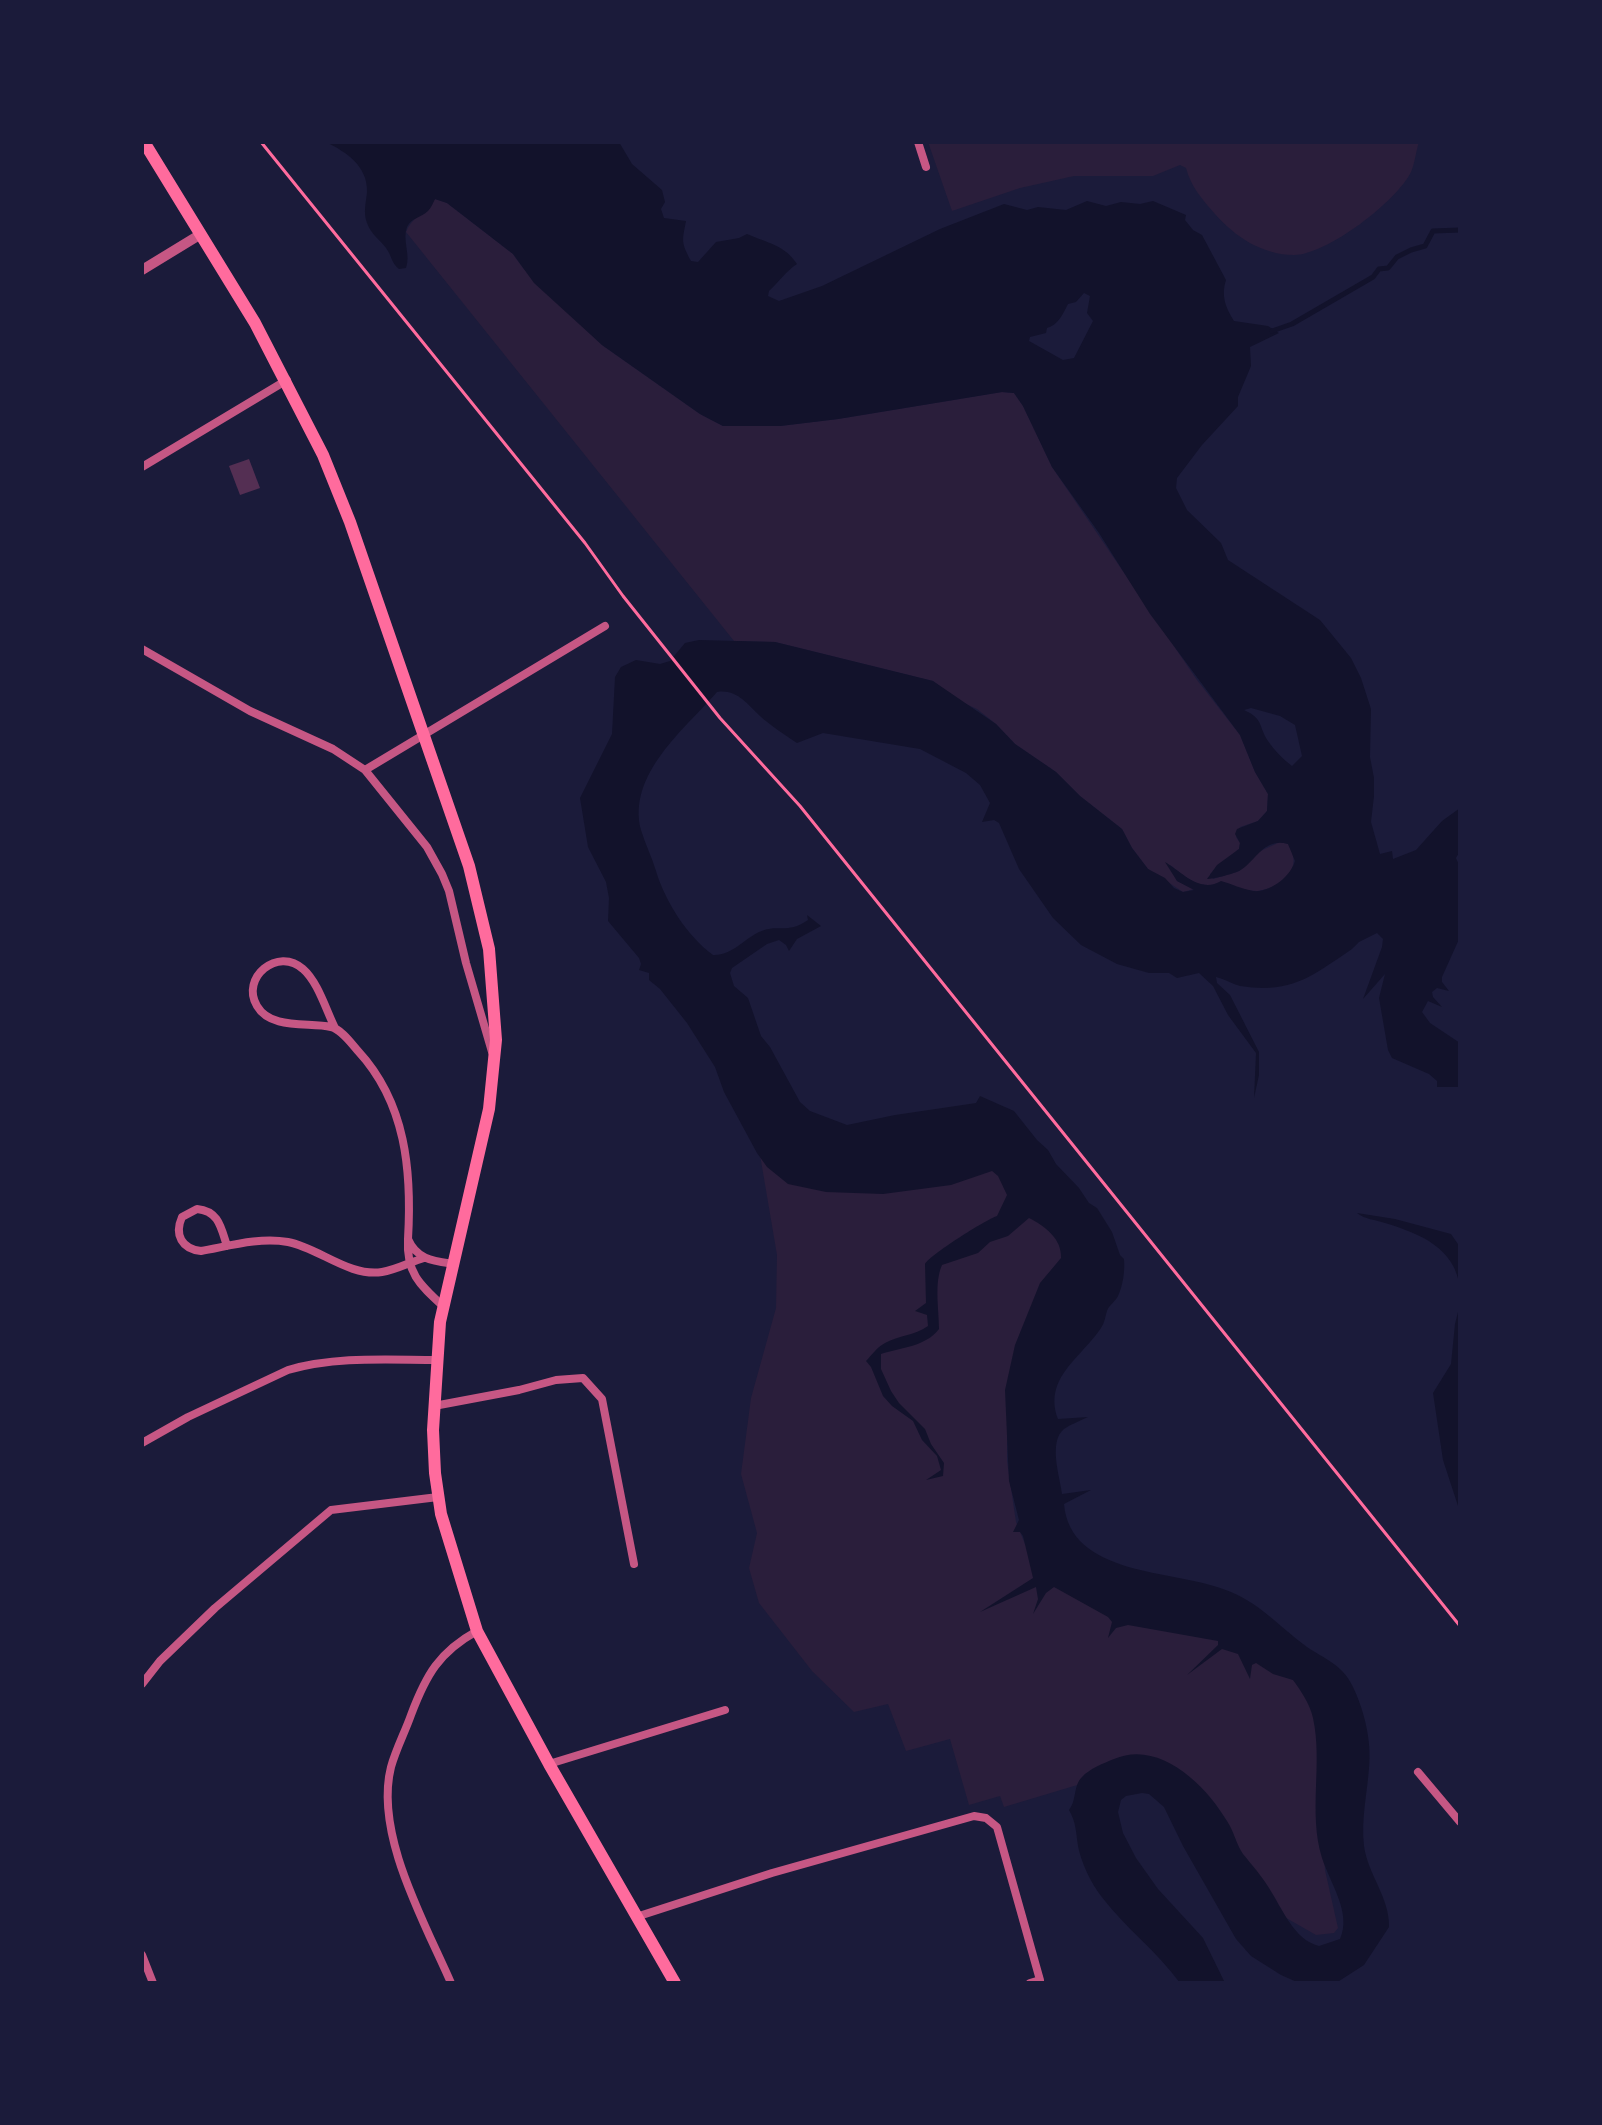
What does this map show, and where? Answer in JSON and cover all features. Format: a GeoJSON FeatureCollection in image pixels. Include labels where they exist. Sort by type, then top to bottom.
{"type":"FeatureCollection","features":[{"type":"Feature","properties":{"kind":"main road"},"geometry":{"type":"LineString","coordinates":[[144,142],[287,380],[334,481],[469,866],[482,914],[494,994],[495,1060],[486,1125],[444,1307],[437,1360],[434,1456],[438,1497],[452,1556],[477,1631],[549,1764],[675,1983]]}},
{"type":"Feature","properties":{"kind":"street"},"geometry":{"type":"LineString","coordinates":[[918,142],[926,167]]}},
{"type":"Feature","properties":{"kind":"street"},"geometry":{"type":"LineString","coordinates":[[142,270],[201,234]]}},
{"type":"Feature","properties":{"kind":"street"},"geometry":{"type":"LineString","coordinates":[[142,467],[287,380]]}},
{"type":"Feature","properties":{"kind":"street"},"geometry":{"type":"LineString","coordinates":[[365,770],[605,626]]}},
{"type":"Feature","properties":{"kind":"street"},"geometry":{"type":"LineString","coordinates":[[142,649],[259,716],[333,749],[365,770],[427,847],[442,874],[495,1060]]}},
{"type":"Feature","properties":{"kind":"street"},"geometry":{"type":"LineString","coordinates":[[335,1028],[275,1020],[264,1015],[254,999],[253,987],[257,975],[277,961],[289,961],[301,966],[309,975],[335,1028],[376,1073],[397,1117],[409,1178],[408,1262],[420,1283],[444,1307]]}},
{"type":"Feature","properties":{"kind":"street"},"geometry":{"type":"LineString","coordinates":[[227,1246],[219,1221],[210,1212],[193,1210],[180,1221],[178,1234],[189,1248],[201,1251],[258,1241],[291,1243],[369,1272],[385,1271],[424,1258],[454,1264]]}},
{"type":"Feature","properties":{"kind":"street"},"geometry":{"type":"LineString","coordinates":[[408,1239],[413,1249],[424,1258]]}},
{"type":"Feature","properties":{"kind":"street"},"geometry":{"type":"LineString","coordinates":[[142,1443],[188,1417],[288,1370],[334,1361],[437,1360]]}},
{"type":"Feature","properties":{"kind":"street"},"geometry":{"type":"LineString","coordinates":[[434,1406],[556,1380],[583,1378],[602,1399],[634,1564]]}},
{"type":"Feature","properties":{"kind":"street"},"geometry":{"type":"LineString","coordinates":[[142,1684],[160,1661],[215,1608],[331,1510],[438,1497]]}},
{"type":"Feature","properties":{"kind":"street"},"geometry":{"type":"LineString","coordinates":[[451,1983],[398,1854],[388,1812],[388,1792],[391,1767],[415,1704],[440,1657],[458,1641],[477,1631]]}},
{"type":"Feature","properties":{"kind":"street"},"geometry":{"type":"LineString","coordinates":[[549,1764],[725,1710]]}},
{"type":"Feature","properties":{"kind":"street"},"geometry":{"type":"LineString","coordinates":[[1418,1772],[1460,1822]]}},
{"type":"Feature","properties":{"kind":"street"},"geometry":{"type":"LineString","coordinates":[[636,1917],[772,1873],[974,1816],[986,1818],[997,1827],[1035,1981]]}},
{"type":"Feature","properties":{"kind":"street"},"geometry":{"type":"LineString","coordinates":[[142,1955],[153,1983]]}},
{"type":"Feature","properties":{"kind":"path"},"geometry":{"type":"LineString","coordinates":[[261,142],[585,543],[720,718],[800,806],[1460,1626]]}},
{"type":"Feature","properties":{"kind":"shaded area"},"geometry":{"type":"Polygon","coordinates":[[[326,142],[619,142],[632,164],[662,190],[664,218],[686,221],[683,242],[691,261],[698,262],[716,242],[747,234],[787,253],[797,264],[769,291],[768,296],[779,301],[822,286],[940,229],[1004,204],[1027,210],[1038,207],[1066,210],[1087,201],[1106,206],[1153,201],[1186,215],[1185,220],[1193,230],[1202,235],[1226,280],[1225,301],[1234,321],[1268,326],[1279,333],[1250,347],[1251,366],[1238,397],[1238,406],[1177,478],[1176,488],[1187,510],[1221,543],[1228,560],[1320,620],[1351,658],[1371,709],[1370,757],[1374,796],[1371,822],[1380,854],[1392,851],[1393,859],[1416,850],[1442,821],[1460,808],[1460,851],[1456,858],[1460,867],[1460,937],[1442,977],[1449,991],[1437,988],[1432,992],[1442,1007],[1428,1001],[1422,1012],[1430,1023],[1460,1043],[1460,1087],[1437,1087],[1437,1081],[1429,1074],[1392,1058],[1379,998],[1385,974],[1363,999],[1382,947],[1383,939],[1377,933],[1313,975],[1288,985],[1240,986],[1216,977],[1217,983],[1230,995],[1259,1052],[1259,1075],[1254,1098],[1256,1053],[1228,1015],[1213,986],[1199,973],[1177,978],[1169,973],[1149,973],[1117,964],[1081,945],[1053,918],[1019,869],[999,823],[994,820],[982,822],[990,803],[980,785],[966,773],[920,749],[823,733],[797,743],[741,698],[717,692],[675,737],[650,771],[642,790],[639,810],[641,830],[665,894],[686,928],[713,955],[731,950],[759,932],[800,924],[808,920],[807,915],[821,926],[797,939],[789,951],[779,940],[767,944],[732,968],[730,973],[734,986],[748,998],[761,1036],[800,1102],[810,1111],[847,1125],[976,1103],[980,1096],[1014,1111],[1089,1203],[1097,1208],[1112,1232],[1124,1259],[1120,1292],[1108,1309],[1101,1328],[1066,1369],[1056,1392],[1058,1419],[1088,1417],[1064,1429],[1057,1442],[1056,1460],[1062,1494],[1091,1490],[1064,1504],[1071,1528],[1084,1545],[1104,1558],[1152,1573],[1223,1589],[1248,1600],[1307,1647],[1338,1667],[1348,1678],[1360,1704],[1368,1736],[1364,1846],[1386,1906],[1389,1927],[1364,1965],[1336,1983],[1299,1983],[1251,1956],[1236,1939],[1164,1807],[1149,1794],[1126,1796],[1121,1800],[1118,1812],[1123,1833],[1136,1858],[1158,1889],[1203,1938],[1225,1983],[1180,1983],[1097,1891],[1081,1859],[1069,1810],[1079,1781],[1097,1766],[1131,1754],[1164,1760],[1194,1780],[1218,1807],[1243,1854],[1302,1937],[1319,1946],[1340,1939],[1342,1909],[1318,1841],[1317,1753],[1313,1718],[1293,1680],[1273,1674],[1256,1663],[1252,1665],[1250,1679],[1238,1654],[1222,1649],[1187,1675],[1218,1645],[1218,1641],[1128,1625],[1116,1628],[1108,1638],[1112,1622],[1108,1617],[1054,1587],[1046,1593],[1033,1614],[1038,1599],[1036,1587],[980,1612],[1033,1578],[1023,1536],[1020,1532],[1013,1532],[1019,1520],[1009,1481],[1005,1390],[1015,1345],[1040,1283],[1061,1258],[1056,1239],[1029,1218],[1008,1236],[990,1242],[978,1253],[942,1265],[938,1288],[939,1329],[927,1340],[881,1354],[881,1369],[891,1391],[925,1429],[944,1463],[943,1476],[926,1480],[941,1470],[937,1456],[922,1440],[913,1421],[883,1396],[866,1361],[885,1343],[928,1326],[927,1315],[915,1311],[926,1303],[925,1264],[958,1238],[997,1216],[1007,1195],[998,1176],[992,1171],[951,1185],[883,1194],[826,1192],[788,1184],[767,1167],[724,1092],[715,1067],[687,1023],[649,980],[649,973],[639,970],[639,958],[608,921],[606,882],[588,847],[580,798],[612,734],[615,677],[621,667],[636,660],[660,664],[670,661],[685,643],[699,640],[775,642],[933,681],[996,724],[1015,744],[1056,772],[1080,796],[1122,829],[1148,869],[1165,878],[1174,888],[1183,892],[1194,890],[1177,881],[1165,862],[1199,883],[1206,885],[1221,881],[1260,891],[1279,882],[1293,867],[1295,861],[1288,844],[1272,844],[1239,871],[1207,879],[1217,865],[1239,849],[1240,843],[1235,834],[1237,829],[1258,821],[1267,811],[1268,794],[1240,735],[1150,614],[1099,533],[1052,467],[1014,393],[1002,392],[780,426],[723,426],[700,414],[602,345],[534,283],[513,254],[447,203],[435,199],[428,211],[409,224],[405,237],[406,268],[399,269],[367,223],[366,183],[360,167],[348,155],[326,142]],[[1084,293],[1076,302],[1068,304],[1060,319],[1047,328],[1046,333],[1030,337],[1029,341],[1063,360],[1074,358],[1093,321],[1087,313],[1090,296],[1084,293]],[[1251,708],[1244,710],[1258,720],[1270,744],[1292,766],[1302,756],[1295,725],[1280,716],[1251,708]]]}},
{"type":"Feature","properties":{"kind":"shaded area"},"geometry":{"type":"Polygon","coordinates":[[[928,142],[1419,142],[1411,172],[1377,211],[1324,246],[1294,255],[1271,252],[1231,230],[1201,198],[1186,168],[1180,165],[1153,176],[1074,176],[1020,188],[952,211],[928,142]]]}},
{"type":"Feature","properties":{"kind":"shaded area"},"geometry":{"type":"Polygon","coordinates":[[[435,199],[447,203],[513,254],[523,268],[602,345],[700,414],[723,426],[780,426],[1002,392],[1014,393],[1052,467],[1197,680],[1240,735],[1268,794],[1267,811],[1258,821],[1240,827],[1236,837],[1240,843],[1239,849],[1210,874],[1213,879],[1239,871],[1254,854],[1280,842],[1288,844],[1294,861],[1288,875],[1267,889],[1254,891],[1196,883],[1170,865],[1177,881],[1194,889],[1183,892],[1148,869],[1122,829],[1080,796],[1056,772],[1015,744],[977,709],[957,700],[933,681],[775,642],[734,641],[406,232],[435,199]]]}},
{"type":"Feature","properties":{"kind":"shaded area"},"geometry":{"type":"Polygon","coordinates":[[[759,1149],[988,1167],[1057,1230],[1063,1257],[1007,1399],[1007,1461],[1016,1522],[1025,1544],[1226,1638],[1298,1683],[1315,1709],[1325,1870],[1338,1928],[1334,1933],[1316,1935],[1281,1915],[1202,1803],[1094,1780],[1004,1807],[1000,1796],[969,1805],[950,1739],[906,1751],[888,1704],[854,1712],[812,1671],[759,1603],[749,1568],[757,1533],[741,1474],[751,1398],[776,1308],[777,1255],[759,1149]]]}},
{"type":"Feature","properties":{"kind":"shaded area"},"geometry":{"type":"Polygon","coordinates":[[[1357,1213],[1395,1219],[1451,1234],[1460,1247],[1460,1288],[1451,1263],[1434,1245],[1411,1232],[1357,1213]]]}},
{"type":"Feature","properties":{"kind":"shaded area"},"geometry":{"type":"Polygon","coordinates":[[[1460,1304],[1460,1512],[1443,1460],[1433,1393],[1451,1364],[1460,1304]]]}},
{"type":"Feature","properties":{"kind":"building"},"geometry":{"type":"Polygon","coordinates":[[[249,459],[260,488],[240,495],[229,466],[249,459]]]}},
{"type":"Feature","properties":{"kind":"waterway"},"geometry":{"type":"LineString","coordinates":[[1272,331],[1292,324],[1373,277],[1379,269],[1388,268],[1397,257],[1425,246],[1433,231],[1460,230]]}}]}
